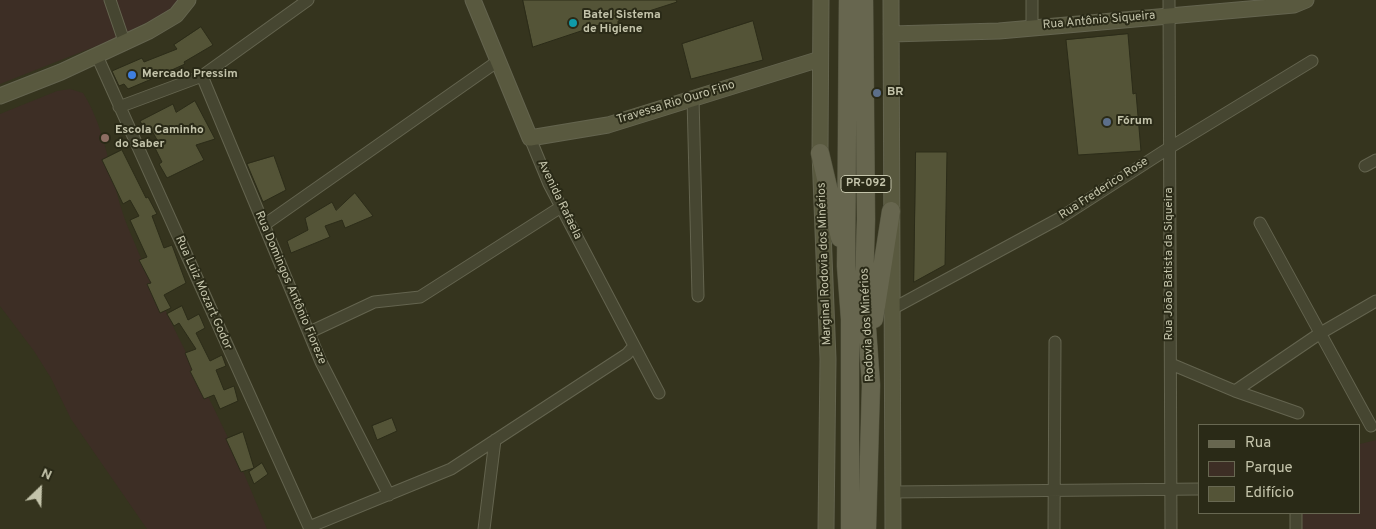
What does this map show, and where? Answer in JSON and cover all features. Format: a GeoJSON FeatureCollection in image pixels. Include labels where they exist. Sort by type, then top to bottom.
{"type":"FeatureCollection","features":[{"type":"Feature","properties":{"kind":"main road"},"geometry":{"type":"LineString","coordinates":[[0,96],[125,44],[176,15],[188,0]]}},
{"type":"Feature","properties":{"kind":"main road","name":"Avenida Rafaela"},"geometry":{"type":"LineString","coordinates":[[473,0],[530,138]]}},
{"type":"Feature","properties":{"kind":"main road","name":"Marginal Rodovia dos Minérios"},"geometry":{"type":"LineString","coordinates":[[821,0],[820,153],[828,351],[826,529]]}},
{"type":"Feature","properties":{"kind":"main road","name":"Rodovia dos Minérios"},"geometry":{"type":"LineString","coordinates":[[848,0],[846,262],[850,320],[850,529]]}},
{"type":"Feature","properties":{"kind":"main road","name":"Rodovia dos Minérios"},"geometry":{"type":"LineString","coordinates":[[864,0],[866,219],[864,285],[871,367],[867,529]]}},
{"type":"Feature","properties":{"kind":"main road"},"geometry":{"type":"LineString","coordinates":[[891,0],[893,529]]}},
{"type":"Feature","properties":{"kind":"main road","name":"Rua Antônio Siqueira"},"geometry":{"type":"LineString","coordinates":[[891,34],[999,32],[1169,8],[1294,5],[1306,0]]}},
{"type":"Feature","properties":{"kind":"main road","name":"Travessa Rio Ouro Fino"},"geometry":{"type":"LineString","coordinates":[[530,138],[608,125],[820,59]]}},
{"type":"Feature","properties":{"kind":"main road"},"geometry":{"type":"LineString","coordinates":[[820,153],[846,262]]}},
{"type":"Feature","properties":{"kind":"main road"},"geometry":{"type":"LineString","coordinates":[[871,367],[880,274],[891,211]]}},
{"type":"Feature","properties":{"kind":"street"},"geometry":{"type":"LineString","coordinates":[[110,0],[125,44]]}},
{"type":"Feature","properties":{"kind":"street"},"geometry":{"type":"LineString","coordinates":[[119,107],[202,76],[308,0]]}},
{"type":"Feature","properties":{"kind":"street"},"geometry":{"type":"LineString","coordinates":[[1032,0],[1032,28]]}},
{"type":"Feature","properties":{"kind":"street","name":"Rua João Batista da Siqueira"},"geometry":{"type":"LineString","coordinates":[[1169,8],[1171,529]]}},
{"type":"Feature","properties":{"kind":"street","name":"Rua Luiz Mozart Godor"},"geometry":{"type":"LineString","coordinates":[[97,56],[310,528]]}},
{"type":"Feature","properties":{"kind":"street"},"geometry":{"type":"LineString","coordinates":[[264,225],[498,61]]}},
{"type":"Feature","properties":{"kind":"street","name":"Rua Frederico Rose"},"geometry":{"type":"LineString","coordinates":[[892,309],[1060,218],[1169,148],[1312,61]]}},
{"type":"Feature","properties":{"kind":"street","name":"Rua Domingos Antônio Fioreze"},"geometry":{"type":"LineString","coordinates":[[202,76],[321,362],[389,495]]}},
{"type":"Feature","properties":{"kind":"street"},"geometry":{"type":"LineString","coordinates":[[693,98],[698,296]]}},
{"type":"Feature","properties":{"kind":"street","name":"Avenida Rafaela"},"geometry":{"type":"LineString","coordinates":[[530,138],[561,207],[659,394]]}},
{"type":"Feature","properties":{"kind":"street"},"geometry":{"type":"LineString","coordinates":[[1365,166],[1376,160]]}},
{"type":"Feature","properties":{"kind":"street"},"geometry":{"type":"LineString","coordinates":[[310,332],[374,302],[420,296],[561,207]]}},
{"type":"Feature","properties":{"kind":"street"},"geometry":{"type":"LineString","coordinates":[[1260,223],[1319,334],[1372,426]]}},
{"type":"Feature","properties":{"kind":"street"},"geometry":{"type":"LineString","coordinates":[[1235,391],[1319,334],[1376,301]]}},
{"type":"Feature","properties":{"kind":"street"},"geometry":{"type":"LineString","coordinates":[[1054,529],[1055,342]]}},
{"type":"Feature","properties":{"kind":"street"},"geometry":{"type":"LineString","coordinates":[[310,528],[451,469],[627,354],[634,346]]}},
{"type":"Feature","properties":{"kind":"street"},"geometry":{"type":"LineString","coordinates":[[1171,364],[1235,391],[1298,413]]}},
{"type":"Feature","properties":{"kind":"street"},"geometry":{"type":"LineString","coordinates":[[484,529],[495,440]]}},
{"type":"Feature","properties":{"kind":"street"},"geometry":{"type":"LineString","coordinates":[[892,492],[1198,488]]}},
{"type":"Feature","properties":{"kind":"street"},"geometry":{"type":"LineString","coordinates":[[1296,514],[1296,529]]}},
{"type":"Feature","properties":{"kind":"green space"},"geometry":{"type":"Polygon","coordinates":[[[0,0],[179,0],[168,12],[109,41],[0,84],[0,0]]]}},
{"type":"Feature","properties":{"kind":"green space"},"geometry":{"type":"Polygon","coordinates":[[[70,89],[83,93],[91,108],[98,124],[127,225],[164,307],[230,442],[267,529],[147,529],[71,419],[51,378],[34,351],[0,306],[0,114],[57,91],[70,89]]]}},
{"type":"Feature","properties":{"kind":"green space"},"geometry":{"type":"Polygon","coordinates":[[[1376,440],[1376,529],[1290,529],[1290,514],[1361,514],[1361,444],[1376,440]]]}},
{"type":"Feature","properties":{"kind":"building","name":"Batel Sistema de Higiene"},"geometry":{"type":"Polygon","coordinates":[[[523,0],[676,0],[677,2],[618,21],[618,30],[601,32],[599,25],[533,47],[523,0]]]}},
{"type":"Feature","properties":{"kind":"building"},"geometry":{"type":"Polygon","coordinates":[[[753,21],[763,60],[691,79],[682,44],[753,21]]]}},
{"type":"Feature","properties":{"kind":"building"},"geometry":{"type":"Polygon","coordinates":[[[201,27],[213,45],[184,62],[185,64],[154,78],[128,89],[124,84],[119,86],[112,71],[142,58],[144,62],[177,49],[174,45],[201,27]]]}},
{"type":"Feature","properties":{"kind":"building","name":"Fórum"},"geometry":{"type":"Polygon","coordinates":[[[1128,34],[1133,94],[1136,93],[1141,151],[1078,155],[1066,40],[1128,34]]]}},
{"type":"Feature","properties":{"kind":"building"},"geometry":{"type":"Polygon","coordinates":[[[195,101],[215,139],[196,145],[204,160],[167,178],[159,164],[162,162],[155,148],[160,145],[152,131],[147,134],[140,121],[173,104],[176,112],[195,101]]]}},
{"type":"Feature","properties":{"kind":"building"},"geometry":{"type":"Polygon","coordinates":[[[122,150],[146,198],[148,197],[157,214],[152,216],[164,248],[172,245],[186,283],[164,295],[171,308],[160,313],[147,284],[151,283],[139,260],[147,257],[130,220],[139,216],[130,200],[123,204],[102,160],[122,150]]]}},
{"type":"Feature","properties":{"kind":"building"},"geometry":{"type":"Polygon","coordinates":[[[916,152],[947,152],[945,265],[914,282],[916,152]]]}},
{"type":"Feature","properties":{"kind":"building"},"geometry":{"type":"Polygon","coordinates":[[[274,156],[286,190],[263,202],[247,164],[274,156]]]}},
{"type":"Feature","properties":{"kind":"building"},"geometry":{"type":"Polygon","coordinates":[[[355,193],[373,216],[345,228],[342,220],[325,226],[330,237],[291,253],[287,241],[308,230],[305,218],[332,202],[336,210],[355,193]]]}},
{"type":"Feature","properties":{"kind":"building"},"geometry":{"type":"Polygon","coordinates":[[[182,306],[188,320],[199,314],[205,328],[196,333],[210,361],[222,355],[226,366],[216,370],[224,390],[234,386],[238,401],[220,409],[214,395],[204,399],[190,371],[192,370],[185,353],[196,349],[179,323],[174,326],[167,314],[182,306]]]}},
{"type":"Feature","properties":{"kind":"building"},"geometry":{"type":"Polygon","coordinates":[[[392,418],[397,431],[377,440],[372,426],[392,418]]]}},
{"type":"Feature","properties":{"kind":"building"},"geometry":{"type":"Polygon","coordinates":[[[243,432],[254,468],[241,472],[226,439],[243,432]]]}},
{"type":"Feature","properties":{"kind":"building"},"geometry":{"type":"Polygon","coordinates":[[[262,463],[268,474],[254,484],[249,472],[262,463]]]}},
{"type":"Feature","properties":{"kind":"place","name":"Batel Sistema de Higiene"},"geometry":{"type":"Point","coordinates":[573,23]}},
{"type":"Feature","properties":{"kind":"place","name":"Mercado Pressim"},"geometry":{"type":"Point","coordinates":[132,75]}},
{"type":"Feature","properties":{"kind":"place","name":"BR"},"geometry":{"type":"Point","coordinates":[877,93]}},
{"type":"Feature","properties":{"kind":"place","name":"Fórum"},"geometry":{"type":"Point","coordinates":[1107,122]}},
{"type":"Feature","properties":{"kind":"place","name":"Escola Caminho do Saber"},"geometry":{"type":"Point","coordinates":[105,138]}}]}
